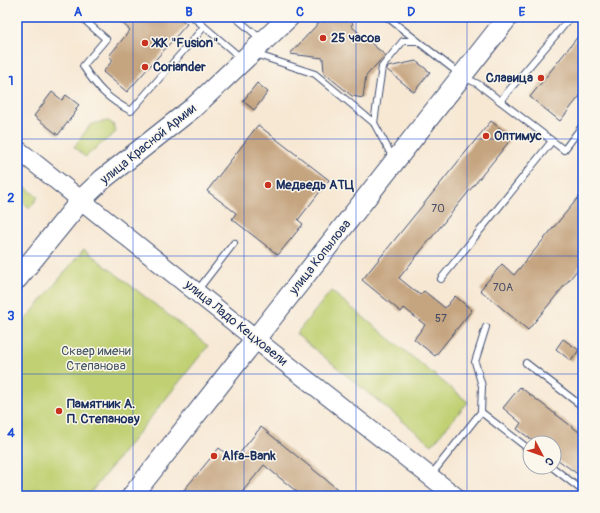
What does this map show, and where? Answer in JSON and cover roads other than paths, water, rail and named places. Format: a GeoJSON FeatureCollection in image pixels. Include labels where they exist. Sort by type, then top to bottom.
{"type":"FeatureCollection","features":[{"type":"Feature","properties":{"kind":"main road","name":"улица Красной Армии"},"geometry":{"type":"LineString","coordinates":[[17,279],[82,199],[104,179],[194,107],[289,17]]}},
{"type":"Feature","properties":{"kind":"main road","name":"улица Копылова"},"geometry":{"type":"LineString","coordinates":[[132,496],[508,17]]}},
{"type":"Feature","properties":{"kind":"main road","name":"улица Ладо Кецховели"},"geometry":{"type":"LineString","coordinates":[[17,148],[255,339],[455,496]]}},
{"type":"Feature","properties":{"kind":"lane"},"geometry":{"type":"LineString","coordinates":[[81,17],[106,40],[83,66],[93,81],[113,102],[131,111],[204,27]]}},
{"type":"Feature","properties":{"kind":"lane"},"geometry":{"type":"LineString","coordinates":[[193,17],[204,27],[253,52],[315,74],[374,123],[395,162]]}},
{"type":"Feature","properties":{"kind":"lane"},"geometry":{"type":"LineString","coordinates":[[235,17],[253,52]]}},
{"type":"Feature","properties":{"kind":"lane"},"geometry":{"type":"LineString","coordinates":[[387,17],[462,76],[478,84],[564,150],[583,125]]}},
{"type":"Feature","properties":{"kind":"lane"},"geometry":{"type":"LineString","coordinates":[[500,101],[571,17]]}},
{"type":"Feature","properties":{"kind":"lane"},"geometry":{"type":"LineString","coordinates":[[374,123],[382,67],[403,41],[416,41]]}},
{"type":"Feature","properties":{"kind":"lane"},"geometry":{"type":"LineString","coordinates":[[442,279],[552,141]]}},
{"type":"Feature","properties":{"kind":"lane"},"geometry":{"type":"LineString","coordinates":[[197,291],[234,243]]}},
{"type":"Feature","properties":{"kind":"lane"},"geometry":{"type":"LineString","coordinates":[[430,476],[481,412],[482,386],[475,362],[486,327]]}},
{"type":"Feature","properties":{"kind":"lane"},"geometry":{"type":"LineString","coordinates":[[526,363],[583,407]]}},
{"type":"Feature","properties":{"kind":"lane"},"geometry":{"type":"LineString","coordinates":[[481,412],[522,444]]}},
{"type":"Feature","properties":{"kind":"lane"},"geometry":{"type":"LineString","coordinates":[[562,475],[583,491]]}},
{"type":"Feature","properties":{"kind":"place","name":"25 часов"},"geometry":{"type":"Point","coordinates":[323,38]}},
{"type":"Feature","properties":{"kind":"place","name":"ЖК \"Fusion\""},"geometry":{"type":"Point","coordinates":[145,43]}},
{"type":"Feature","properties":{"kind":"place","name":"Coriander"},"geometry":{"type":"Point","coordinates":[145,67]}},
{"type":"Feature","properties":{"kind":"place","name":"Славица"},"geometry":{"type":"Point","coordinates":[541,78]}},
{"type":"Feature","properties":{"kind":"place","name":"Оптимус"},"geometry":{"type":"Point","coordinates":[486,136]}},
{"type":"Feature","properties":{"kind":"place","name":"Медведь АТЦ"},"geometry":{"type":"Point","coordinates":[268,185]}},
{"type":"Feature","properties":{"kind":"place","name":"Памятник А. П. Степанову"},"geometry":{"type":"Point","coordinates":[59,411]}},
{"type":"Feature","properties":{"kind":"place","name":"Alfa-Bank"},"geometry":{"type":"Point","coordinates":[214,456]}},
{"type":"Feature","properties":{"kind":"park label","name":"Сквер имени Степанова"},"geometry":{"type":"Point","coordinates":[96,358]}}]}
